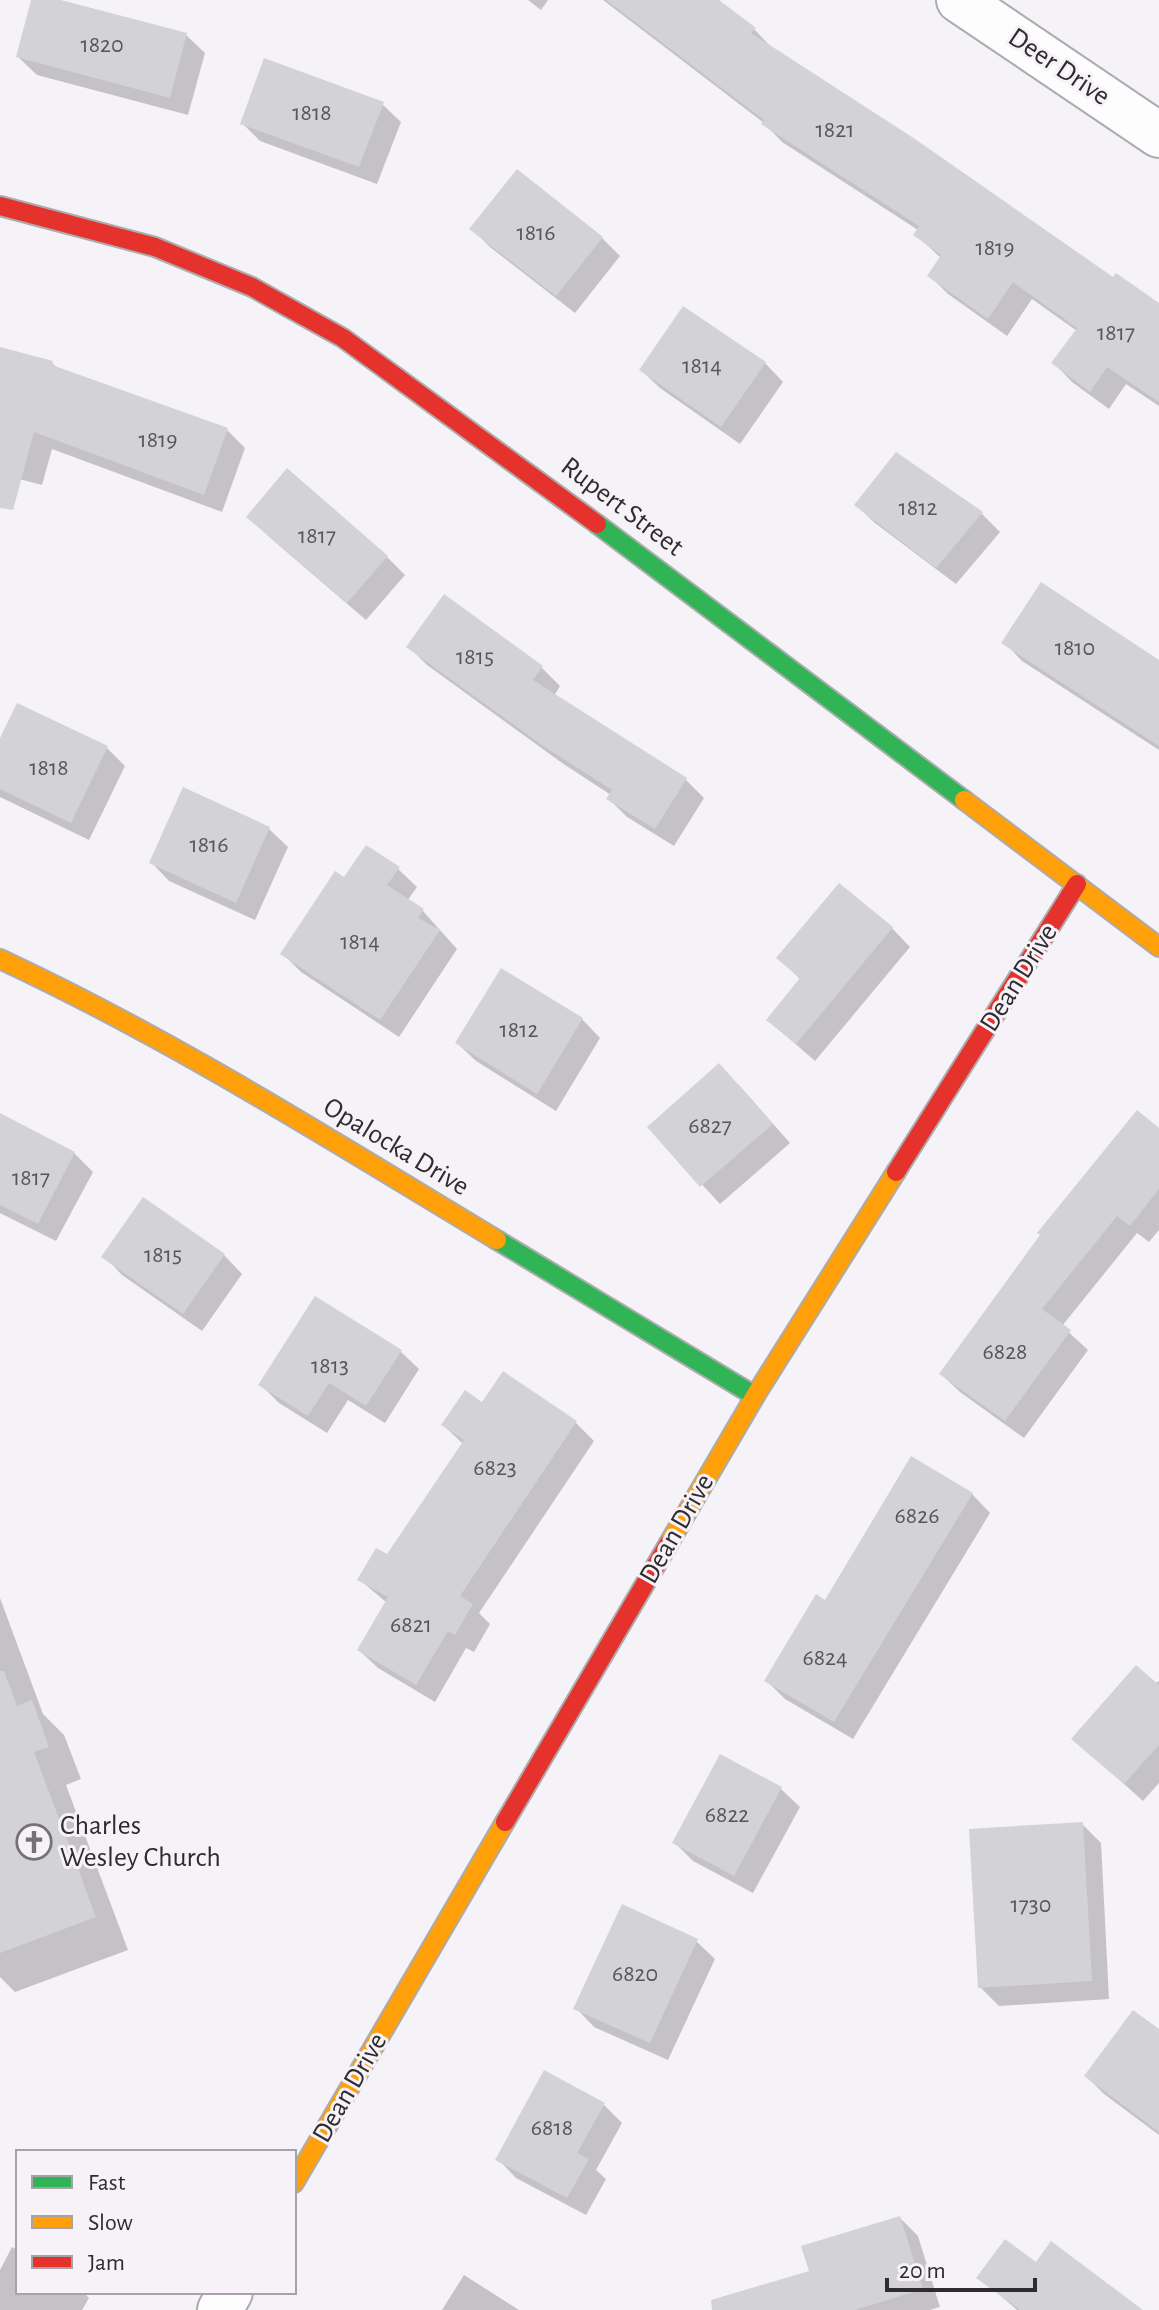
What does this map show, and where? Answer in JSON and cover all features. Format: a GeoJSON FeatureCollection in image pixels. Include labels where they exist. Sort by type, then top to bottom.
{"type":"FeatureCollection","features":[{"type":"Feature","properties":{"kind":"street","name":"Deer Drive"},"geometry":{"type":"LineString","coordinates":[[959,0],[1159,135]]}},
{"type":"Feature","properties":{"kind":"street","name":"Rupert Street"},"geometry":{"type":"LineString","coordinates":[[0,206],[155,247],[252,287],[343,338],[557,494],[1159,947]]}},
{"type":"Feature","properties":{"kind":"street","name":"Dean Drive"},"geometry":{"type":"LineString","coordinates":[[296,2180],[755,1396],[1077,884]]}},
{"type":"Feature","properties":{"kind":"street","name":"Opalocka Drive"},"geometry":{"type":"LineString","coordinates":[[0,959],[80,996],[299,1121],[755,1396]]}},
{"type":"Feature","properties":{"kind":"building"},"geometry":{"type":"Polygon","coordinates":[[[31,0],[61,0],[187,33],[170,98],[16,57],[31,0]]]}},
{"type":"Feature","properties":{"kind":"building"},"geometry":{"type":"Polygon","coordinates":[[[606,0],[719,0],[756,28],[751,33],[915,139],[1113,277],[1116,273],[1159,303],[1159,402],[1107,367],[1090,392],[1051,363],[1077,328],[1013,282],[988,319],[927,276],[941,255],[913,235],[919,226],[761,124],[764,120],[606,0]]]}},
{"type":"Feature","properties":{"kind":"building"},"geometry":{"type":"Polygon","coordinates":[[[264,58],[384,102],[359,167],[240,124],[264,58]]]}},
{"type":"Feature","properties":{"kind":"building"},"geometry":{"type":"Polygon","coordinates":[[[517,169],[603,237],[556,296],[469,229],[517,169]]]}},
{"type":"Feature","properties":{"kind":"building"},"geometry":{"type":"Polygon","coordinates":[[[683,306],[766,362],[721,427],[639,370],[683,306]]]}},
{"type":"Feature","properties":{"kind":"building"},"geometry":{"type":"Polygon","coordinates":[[[0,347],[53,361],[52,365],[228,428],[204,495],[34,432],[13,510],[0,508],[0,347]]]}},
{"type":"Feature","properties":{"kind":"building"},"geometry":{"type":"Polygon","coordinates":[[[896,452],[983,512],[936,568],[854,505],[896,452]]]}},
{"type":"Feature","properties":{"kind":"building"},"geometry":{"type":"Polygon","coordinates":[[[287,468],[388,556],[347,603],[246,517],[287,468]]]}},
{"type":"Feature","properties":{"kind":"building"},"geometry":{"type":"Polygon","coordinates":[[[1041,582],[1159,660],[1159,746],[1001,643],[1041,582]]]}},
{"type":"Feature","properties":{"kind":"building"},"geometry":{"type":"Polygon","coordinates":[[[444,594],[543,666],[533,680],[687,778],[655,829],[606,799],[612,790],[542,745],[406,647],[444,594]]]}},
{"type":"Feature","properties":{"kind":"building"},"geometry":{"type":"Polygon","coordinates":[[[17,703],[108,746],[71,823],[0,789],[0,738],[17,703]]]}},
{"type":"Feature","properties":{"kind":"building"},"geometry":{"type":"Polygon","coordinates":[[[183,787],[270,827],[236,903],[149,863],[183,787]]]}},
{"type":"Feature","properties":{"kind":"building"},"geometry":{"type":"Polygon","coordinates":[[[366,845],[400,867],[387,885],[424,909],[418,918],[440,930],[380,1020],[280,954],[335,871],[344,877],[366,845]]]}},
{"type":"Feature","properties":{"kind":"building"},"geometry":{"type":"Polygon","coordinates":[[[839,883],[893,927],[796,1044],[766,1020],[800,978],[776,958],[839,883]]]}},
{"type":"Feature","properties":{"kind":"building"},"geometry":{"type":"Polygon","coordinates":[[[501,968],[583,1018],[537,1094],[455,1043],[501,968]]]}},
{"type":"Feature","properties":{"kind":"building"},"geometry":{"type":"Polygon","coordinates":[[[719,1063],[773,1124],[700,1187],[647,1127],[719,1063]]]}},
{"type":"Feature","properties":{"kind":"building"},"geometry":{"type":"Polygon","coordinates":[[[1137,1110],[1159,1128],[1159,1189],[1130,1226],[1117,1216],[1042,1309],[1071,1330],[1005,1421],[939,1374],[1040,1235],[1037,1233],[1137,1110]]]}},
{"type":"Feature","properties":{"kind":"building"},"geometry":{"type":"Polygon","coordinates":[[[0,1113],[75,1152],[38,1224],[0,1205],[0,1113]]]}},
{"type":"Feature","properties":{"kind":"building"},"geometry":{"type":"Polygon","coordinates":[[[143,1197],[225,1254],[183,1314],[101,1257],[143,1197]]]}},
{"type":"Feature","properties":{"kind":"building"},"geometry":{"type":"Polygon","coordinates":[[[315,1296],[402,1350],[366,1406],[329,1383],[308,1416],[258,1385],[315,1296]]]}},
{"type":"Feature","properties":{"kind":"building"},"geometry":{"type":"Polygon","coordinates":[[[503,1371],[577,1421],[460,1596],[473,1604],[455,1635],[448,1631],[416,1685],[357,1650],[388,1597],[357,1580],[376,1548],[387,1554],[464,1440],[441,1425],[465,1390],[482,1402],[503,1371]]]}},
{"type":"Feature","properties":{"kind":"building"},"geometry":{"type":"Polygon","coordinates":[[[911,1456],[973,1493],[834,1722],[764,1681],[816,1594],[825,1600],[911,1456]]]}},
{"type":"Feature","properties":{"kind":"building"},"geometry":{"type":"Polygon","coordinates":[[[1136,1665],[1159,1685],[1159,1745],[1124,1784],[1071,1739],[1136,1665]]]}},
{"type":"Feature","properties":{"kind":"building","name":"Charles Wesley Church"},"geometry":{"type":"Polygon","coordinates":[[[0,1671],[4,1671],[17,1706],[32,1700],[49,1747],[34,1752],[96,1917],[0,1953],[0,1671]]]}},
{"type":"Feature","properties":{"kind":"building"},"geometry":{"type":"Polygon","coordinates":[[[720,1754],[782,1787],[734,1876],[672,1843],[720,1754]]]}},
{"type":"Feature","properties":{"kind":"building"},"geometry":{"type":"Polygon","coordinates":[[[1083,1822],[1092,1981],[978,1988],[969,1829],[1083,1822]]]}},
{"type":"Feature","properties":{"kind":"building"},"geometry":{"type":"Polygon","coordinates":[[[622,1904],[698,1939],[650,2043],[573,2009],[622,1904]]]}},
{"type":"Feature","properties":{"kind":"building"},"geometry":{"type":"Polygon","coordinates":[[[1133,2010],[1159,2029],[1159,2132],[1084,2076],[1133,2010]]]}},
{"type":"Feature","properties":{"kind":"building"},"geometry":{"type":"Polygon","coordinates":[[[544,2070],[605,2103],[577,2153],[589,2159],[567,2198],[495,2160],[544,2070]]]}},
{"type":"Feature","properties":{"kind":"building"},"geometry":{"type":"Polygon","coordinates":[[[900,2216],[923,2289],[855,2310],[712,2310],[711,2300],[809,2271],[801,2246],[900,2216]]]}},
{"type":"Feature","properties":{"kind":"building"},"geometry":{"type":"Polygon","coordinates":[[[1005,2239],[1036,2262],[1051,2241],[1143,2310],[1020,2310],[976,2278],[1005,2239]]]}},
{"type":"Feature","properties":{"kind":"traffic: fast"},"geometry":{"type":"LineString","coordinates":[[597,524],[964,800]]}},
{"type":"Feature","properties":{"kind":"traffic: fast"},"geometry":{"type":"LineString","coordinates":[[497,1240],[755,1396]]}},
{"type":"Feature","properties":{"kind":"traffic: slow"},"geometry":{"type":"LineString","coordinates":[[964,800],[1159,947]]}},
{"type":"Feature","properties":{"kind":"traffic: slow"},"geometry":{"type":"LineString","coordinates":[[0,959],[190,1057],[497,1240]]}},
{"type":"Feature","properties":{"kind":"traffic: slow"},"geometry":{"type":"LineString","coordinates":[[669,1543],[755,1396],[896,1172]]}},
{"type":"Feature","properties":{"kind":"traffic: slow"},"geometry":{"type":"LineString","coordinates":[[296,2180],[505,1822]]}},
{"type":"Feature","properties":{"kind":"traffic: jam"},"geometry":{"type":"LineString","coordinates":[[0,206],[155,247],[252,287],[343,338],[597,524]]}},
{"type":"Feature","properties":{"kind":"traffic: jam"},"geometry":{"type":"LineString","coordinates":[[896,1172],[1077,884]]}},
{"type":"Feature","properties":{"kind":"traffic: jam"},"geometry":{"type":"LineString","coordinates":[[505,1822],[669,1543]]}},
{"type":"Feature","properties":{"kind":"place","name":"Charles Wesley Church"},"geometry":{"type":"Point","coordinates":[34,1842]}}]}
